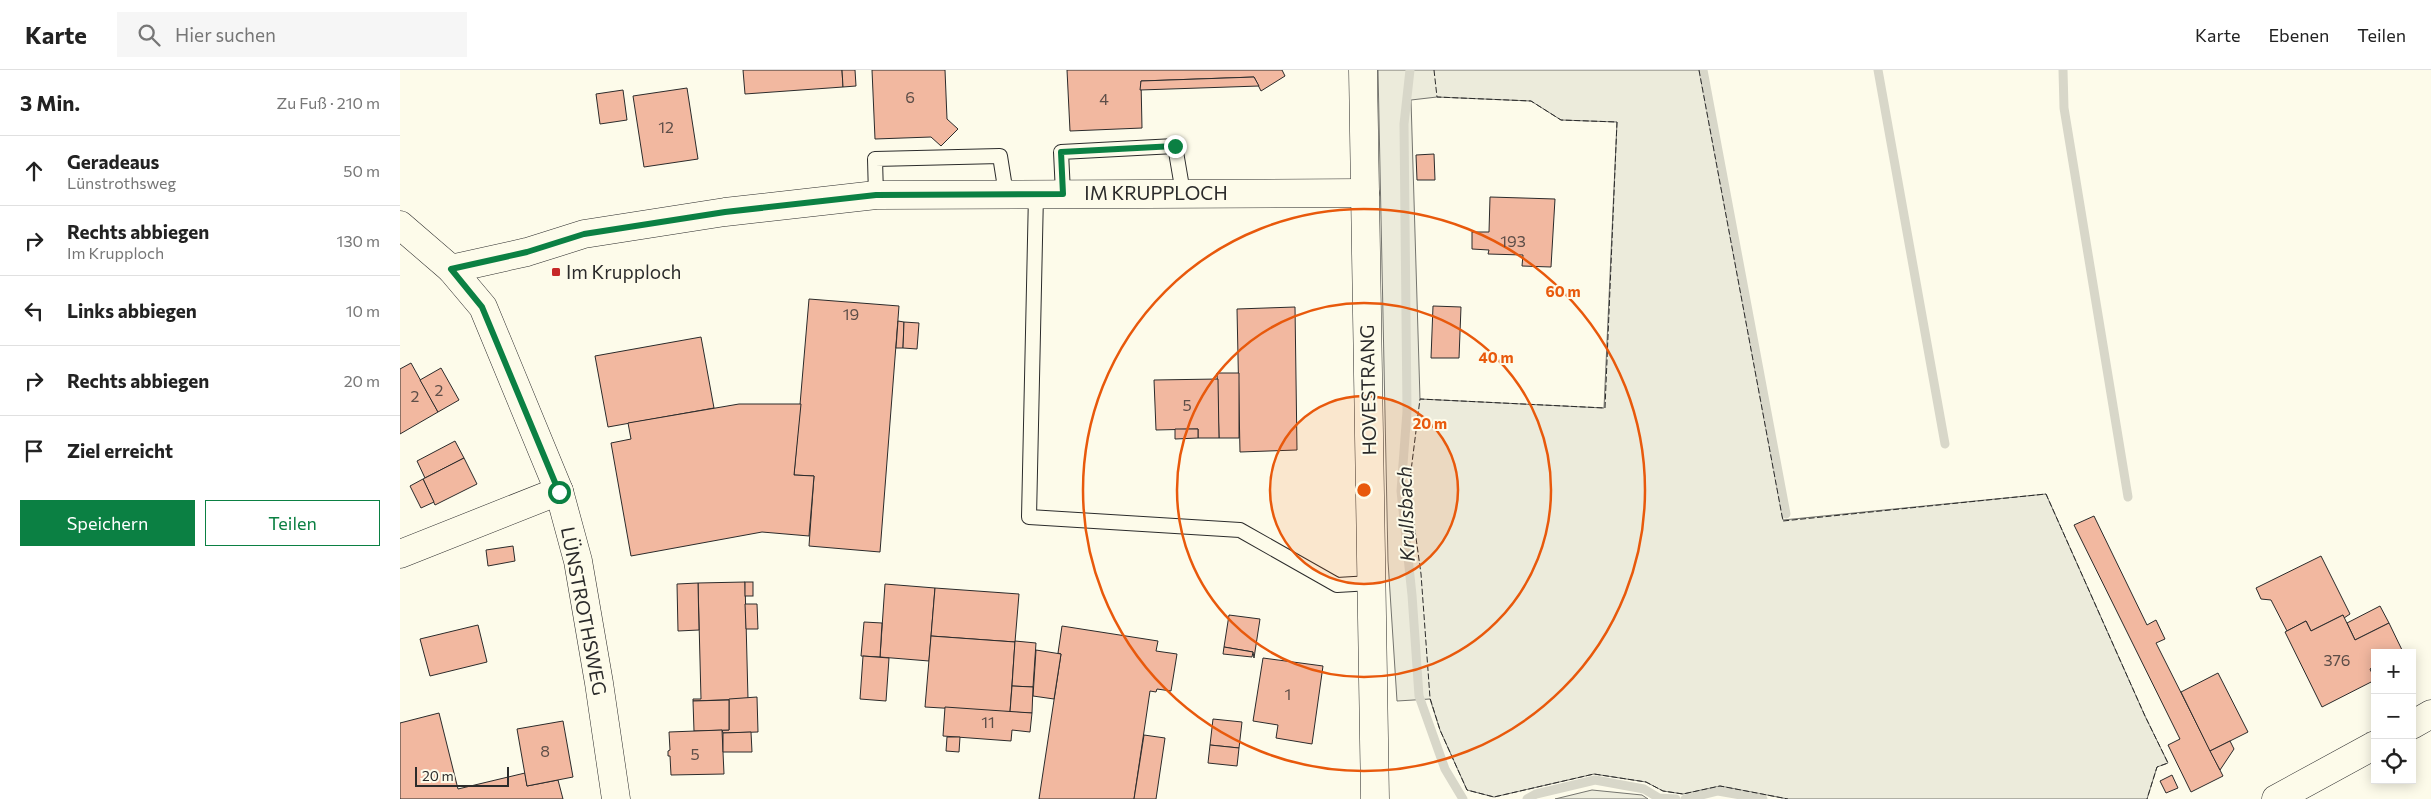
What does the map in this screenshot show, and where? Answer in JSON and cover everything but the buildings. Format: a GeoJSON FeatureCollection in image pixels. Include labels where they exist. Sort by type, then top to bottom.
{"type":"FeatureCollection","features":[{"type":"Feature","properties":{"kind":"street","name":"HOVESTRANG"},"geometry":{"type":"LineString","coordinates":[[1363,70],[1370,583],[1376,799]]}},
{"type":"Feature","properties":{"kind":"street","name":"IM KRUPPLOCH"},"geometry":{"type":"LineString","coordinates":[[451,269],[527,252],[584,234],[725,212],[876,195],[1183,192],[1365,193]]}},
{"type":"Feature","properties":{"kind":"street"},"geometry":{"type":"LineString","coordinates":[[400,225],[451,269]]}},
{"type":"Feature","properties":{"kind":"street","name":"LÜNSTROTHSWEG"},"geometry":{"type":"LineString","coordinates":[[451,269],[482,307],[559,492],[578,561],[599,683],[616,799]]}},
{"type":"Feature","properties":{"kind":"street"},"geometry":{"type":"LineString","coordinates":[[400,554],[559,492]]}},
{"type":"Feature","properties":{"kind":"street"},"geometry":{"type":"LineString","coordinates":[[2416,723],[2431,714]]}},
{"type":"Feature","properties":{"kind":"street"},"geometry":{"type":"LineString","coordinates":[[2276,799],[2371,747]]}},
{"type":"Feature","properties":{"kind":"lane"},"geometry":{"type":"LineString","coordinates":[[1063,194],[1061,152],[1175,146],[1183,192]]}},
{"type":"Feature","properties":{"kind":"lane"},"geometry":{"type":"LineString","coordinates":[[876,195],[875,159],[1000,156],[1006,194]]}},
{"type":"Feature","properties":{"kind":"lane"},"geometry":{"type":"LineString","coordinates":[[1036,194],[1029,516],[1240,530],[1337,585],[1370,583]]}},
{"type":"Feature","properties":{"kind":"shaded area"},"geometry":{"type":"Polygon","coordinates":[[[1378,70],[1699,70],[1783,520],[2046,494],[2145,716],[2168,763],[2157,767],[2147,799],[1788,799],[1720,786],[1683,794],[1663,791],[1646,782],[1594,774],[1494,797],[1467,790],[1440,730],[1430,699],[1397,701],[1388,561],[1378,70]],[[1437,97],[1411,100],[1420,399],[1604,408],[1617,122],[1561,120],[1531,101],[1437,97]]]}},
{"type":"Feature","properties":{"kind":"shaded area"},"geometry":{"type":"Polygon","coordinates":[[[1592,790],[1642,795],[1648,799],[1555,799],[1592,790]]]}},
{"type":"Feature","properties":{"kind":"waterway","name":"Krullsbach"},"geometry":{"type":"LineString","coordinates":[[1410,70],[1404,124],[1407,411],[1401,491],[1412,595],[1419,696],[1445,769],[1463,799]]}},
{"type":"Feature","properties":{"kind":"waterway"},"geometry":{"type":"LineString","coordinates":[[1703,70],[1786,514]]}},
{"type":"Feature","properties":{"kind":"waterway"},"geometry":{"type":"LineString","coordinates":[[1878,70],[1945,444]]}},
{"type":"Feature","properties":{"kind":"waterway"},"geometry":{"type":"LineString","coordinates":[[2063,70],[2064,108],[2128,497]]}},
{"type":"Feature","properties":{"kind":"waterway","name":"Krullsbach"},"geometry":{"type":"LineString","coordinates":[[1527,799],[1536,794],[1595,780],[1644,789],[1659,798],[1676,799]]}},
{"type":"Feature","properties":{"kind":"waterway","name":"Krullsbach"},"geometry":{"type":"LineString","coordinates":[[1685,799],[1718,791],[1763,799]]}},
{"type":"Feature","properties":{"kind":"fence"},"geometry":{"type":"LineString","coordinates":[[1434,70],[1437,97],[1531,101],[1561,120],[1617,122],[1605,408],[1420,399],[1409,487],[1421,574],[1430,698],[1440,730],[1467,790],[1494,797],[1594,774],[1646,782],[1663,791],[1683,794],[1720,786],[1788,799]]}},
{"type":"Feature","properties":{"kind":"fence"},"geometry":{"type":"LineString","coordinates":[[1699,70],[1783,521],[2046,494],[2145,716],[2168,763],[2157,767],[2147,799]]}},
{"type":"Feature","properties":{"kind":"place","name":"Im Krupploch"},"geometry":{"type":"Point","coordinates":[556,272]}},
{"type":"Feature","properties":{"kind":"route"},"geometry":{"type":"LineString","coordinates":[[559,492],[482,307],[451,269],[527,252],[584,234],[725,212],[876,195],[1063,194],[1061,152],[1175,146]]}}]}
